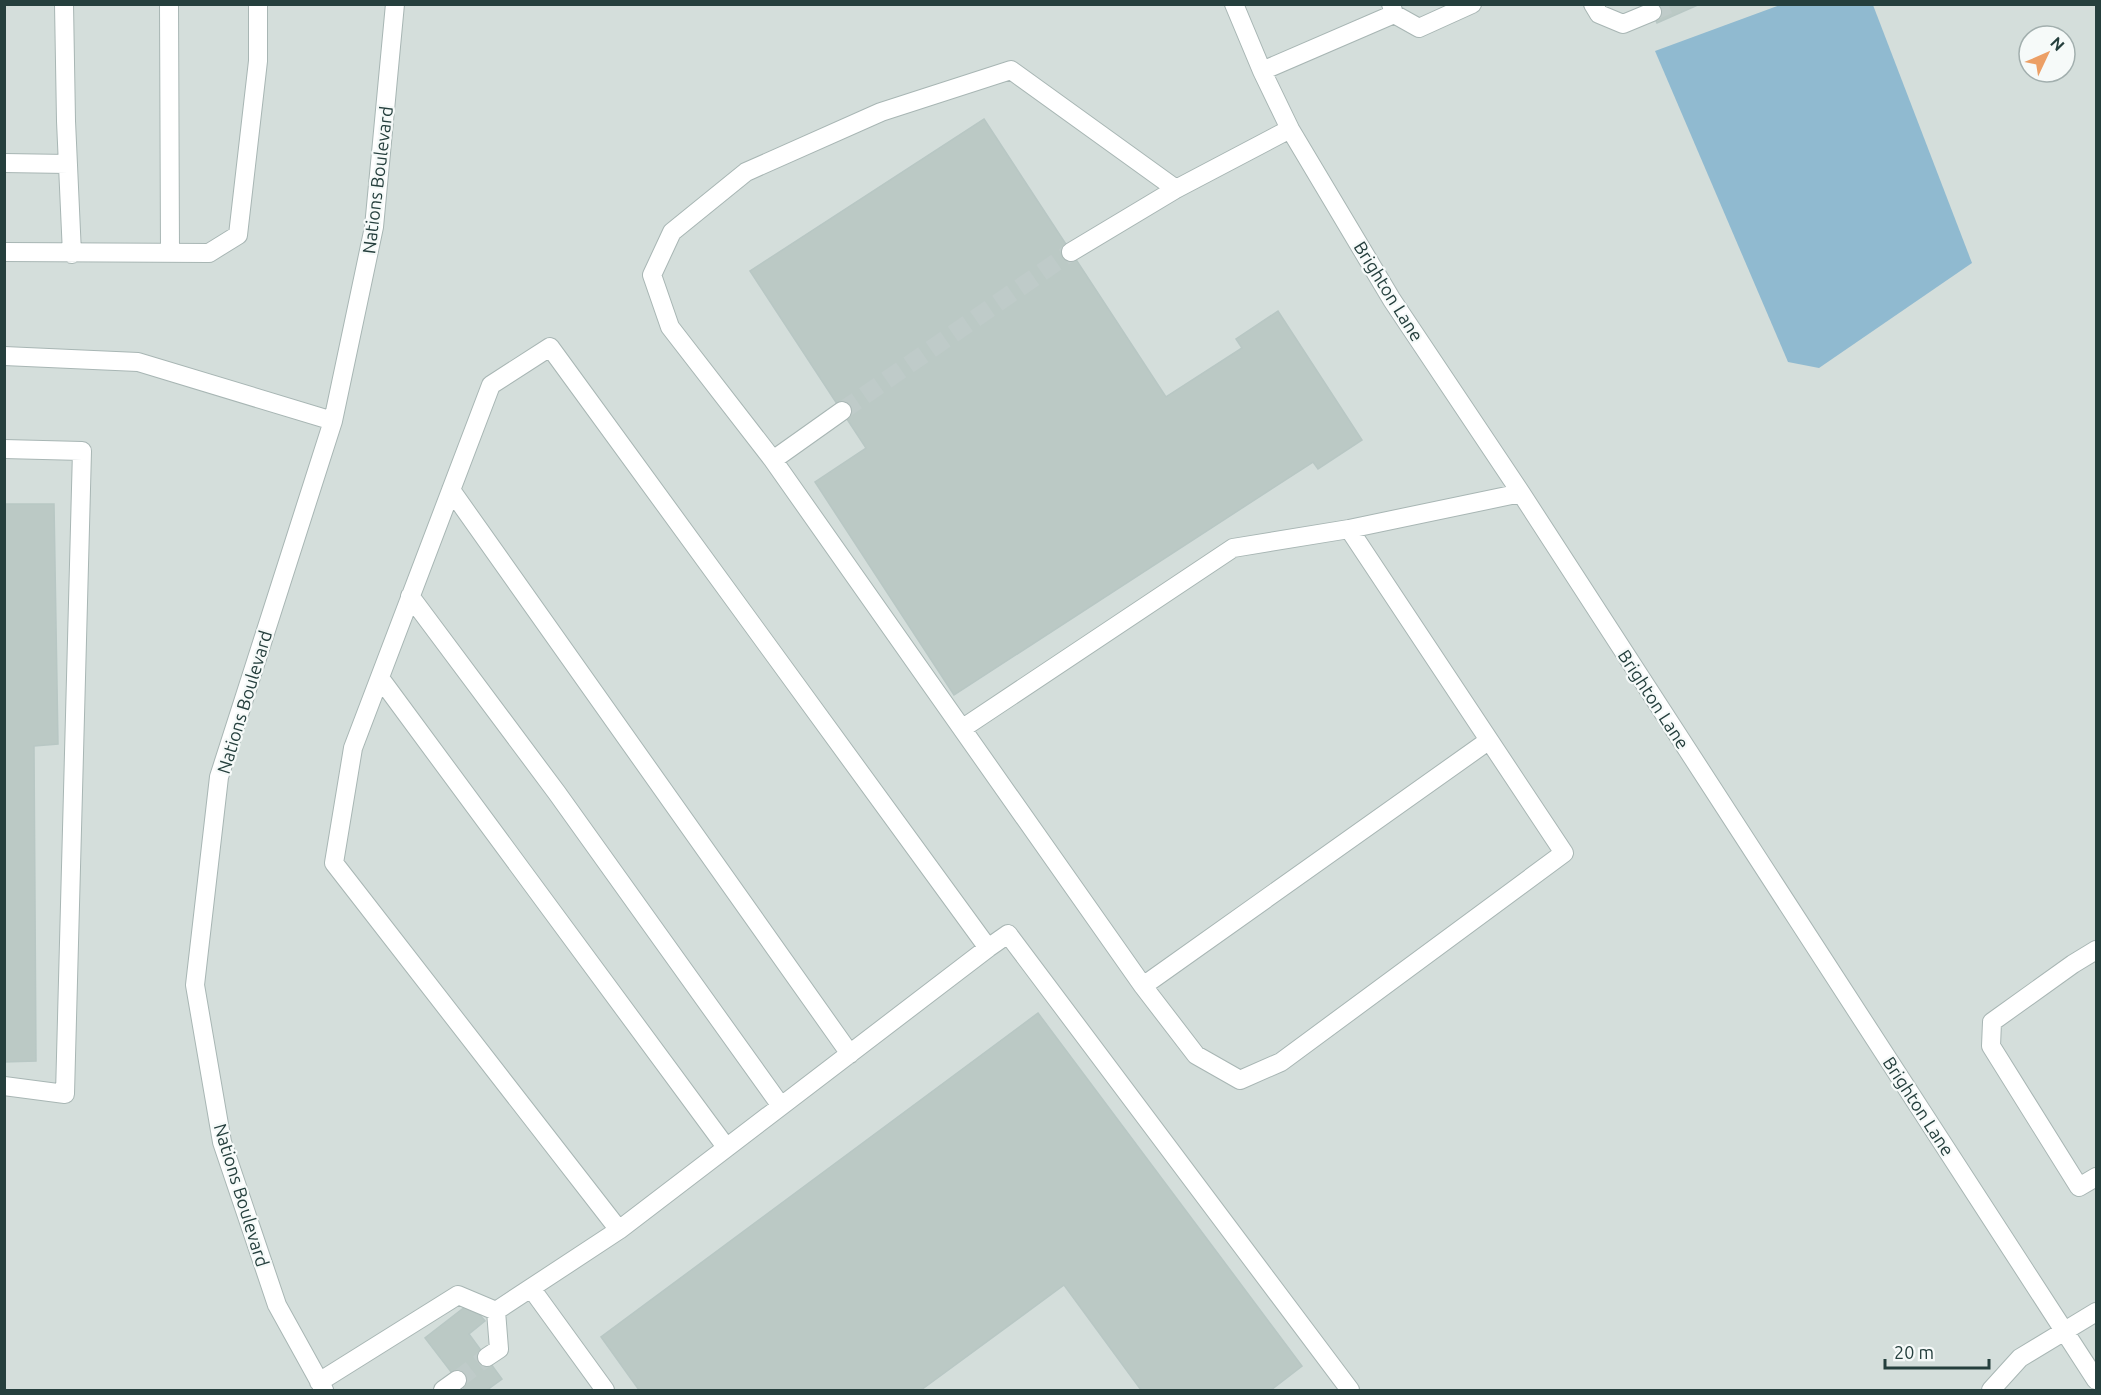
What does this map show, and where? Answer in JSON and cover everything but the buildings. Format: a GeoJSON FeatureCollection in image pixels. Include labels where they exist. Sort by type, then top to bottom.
{"type":"FeatureCollection","features":[{"type":"Feature","properties":{"kind":"street"},"geometry":{"type":"LineString","coordinates":[[64,4],[72,254]]}},
{"type":"Feature","properties":{"kind":"street"},"geometry":{"type":"LineString","coordinates":[[169,4],[170,253]]}},
{"type":"Feature","properties":{"kind":"street"},"geometry":{"type":"LineString","coordinates":[[4,252],[209,253],[238,235],[258,61],[258,4]]}},
{"type":"Feature","properties":{"kind":"street","name":"Nations Boulevard"},"geometry":{"type":"LineString","coordinates":[[322,1386],[277,1305],[222,1142],[195,985],[219,777],[333,422],[374,227],[395,4]]}},
{"type":"Feature","properties":{"kind":"street","name":"Brighton Lane"},"geometry":{"type":"LineString","coordinates":[[1234,4],[1262,71],[1290,129],[1392,300],[1521,493],[2097,1380]]}},
{"type":"Feature","properties":{"kind":"street"},"geometry":{"type":"LineString","coordinates":[[1262,71],[1392,9],[1419,28],[1472,4]]}},
{"type":"Feature","properties":{"kind":"street"},"geometry":{"type":"LineString","coordinates":[[1593,4],[1599,14],[1623,24],[1652,12]]}},
{"type":"Feature","properties":{"kind":"street"},"geometry":{"type":"LineString","coordinates":[[1176,189],[1073,117],[1011,70],[881,112],[746,172],[672,232],[652,275],[670,327],[773,460],[1143,986],[1196,1055],[1240,1080],[1281,1062],[1564,853],[1349,528]]}},
{"type":"Feature","properties":{"kind":"street"},"geometry":{"type":"LineString","coordinates":[[1071,252],[1176,189],[1290,129]]}},
{"type":"Feature","properties":{"kind":"street"},"geometry":{"type":"LineString","coordinates":[[4,163],[68,164]]}},
{"type":"Feature","properties":{"kind":"street"},"geometry":{"type":"LineString","coordinates":[[620,1230],[334,863],[353,748],[491,385],[550,347],[988,948]]}},
{"type":"Feature","properties":{"kind":"street"},"geometry":{"type":"LineString","coordinates":[[4,356],[138,362],[333,422]]}},
{"type":"Feature","properties":{"kind":"street"},"geometry":{"type":"LineString","coordinates":[[773,460],[842,411]]}},
{"type":"Feature","properties":{"kind":"street"},"geometry":{"type":"LineString","coordinates":[[4,450],[82,451],[64,1094],[4,1086]]}},
{"type":"Feature","properties":{"kind":"street"},"geometry":{"type":"LineString","coordinates":[[451,490],[850,1054]]}},
{"type":"Feature","properties":{"kind":"street"},"geometry":{"type":"LineString","coordinates":[[963,728],[1233,548],[1349,528],[1521,493]]}},
{"type":"Feature","properties":{"kind":"street"},"geometry":{"type":"LineString","coordinates":[[410,596],[557,793],[782,1106]]}},
{"type":"Feature","properties":{"kind":"street"},"geometry":{"type":"LineString","coordinates":[[380,678],[726,1148]]}},
{"type":"Feature","properties":{"kind":"street"},"geometry":{"type":"LineString","coordinates":[[1143,986],[1488,741]]}},
{"type":"Feature","properties":{"kind":"street"},"geometry":{"type":"LineString","coordinates":[[496,1311],[620,1230],[1008,934],[1350,1390]]}},
{"type":"Feature","properties":{"kind":"street"},"geometry":{"type":"LineString","coordinates":[[2097,950],[2073,964],[1992,1022],[1991,1046],[2079,1187],[2097,1177]]}},
{"type":"Feature","properties":{"kind":"street"},"geometry":{"type":"LineString","coordinates":[[531,1288],[605,1390]]}},
{"type":"Feature","properties":{"kind":"street"},"geometry":{"type":"LineString","coordinates":[[322,1386],[458,1295],[496,1311]]}},
{"type":"Feature","properties":{"kind":"street"},"geometry":{"type":"LineString","coordinates":[[487,1358],[499,1348],[496,1311]]}},
{"type":"Feature","properties":{"kind":"street"},"geometry":{"type":"LineString","coordinates":[[1991,1390],[2020,1358],[2097,1312]]}},
{"type":"Feature","properties":{"kind":"shaded area"},"geometry":{"type":"Polygon","coordinates":[[[5,5],[2096,5],[2096,1390],[5,1390],[5,5]]]}},
{"type":"Feature","properties":{"kind":"water"},"geometry":{"type":"Polygon","coordinates":[[[1780,5],[1873,5],[1972,263],[1819,368],[1788,362],[1655,51],[1780,5]]]}},
{"type":"Feature","properties":{"kind":"tunnel"},"geometry":{"type":"LineString","coordinates":[[1652,12],[1671,4]]}},
{"type":"Feature","properties":{"kind":"tunnel"},"geometry":{"type":"LineString","coordinates":[[842,411],[1071,252]]}},
{"type":"Feature","properties":{"kind":"tunnel"},"geometry":{"type":"LineString","coordinates":[[457,1380],[487,1357]]}}]}
